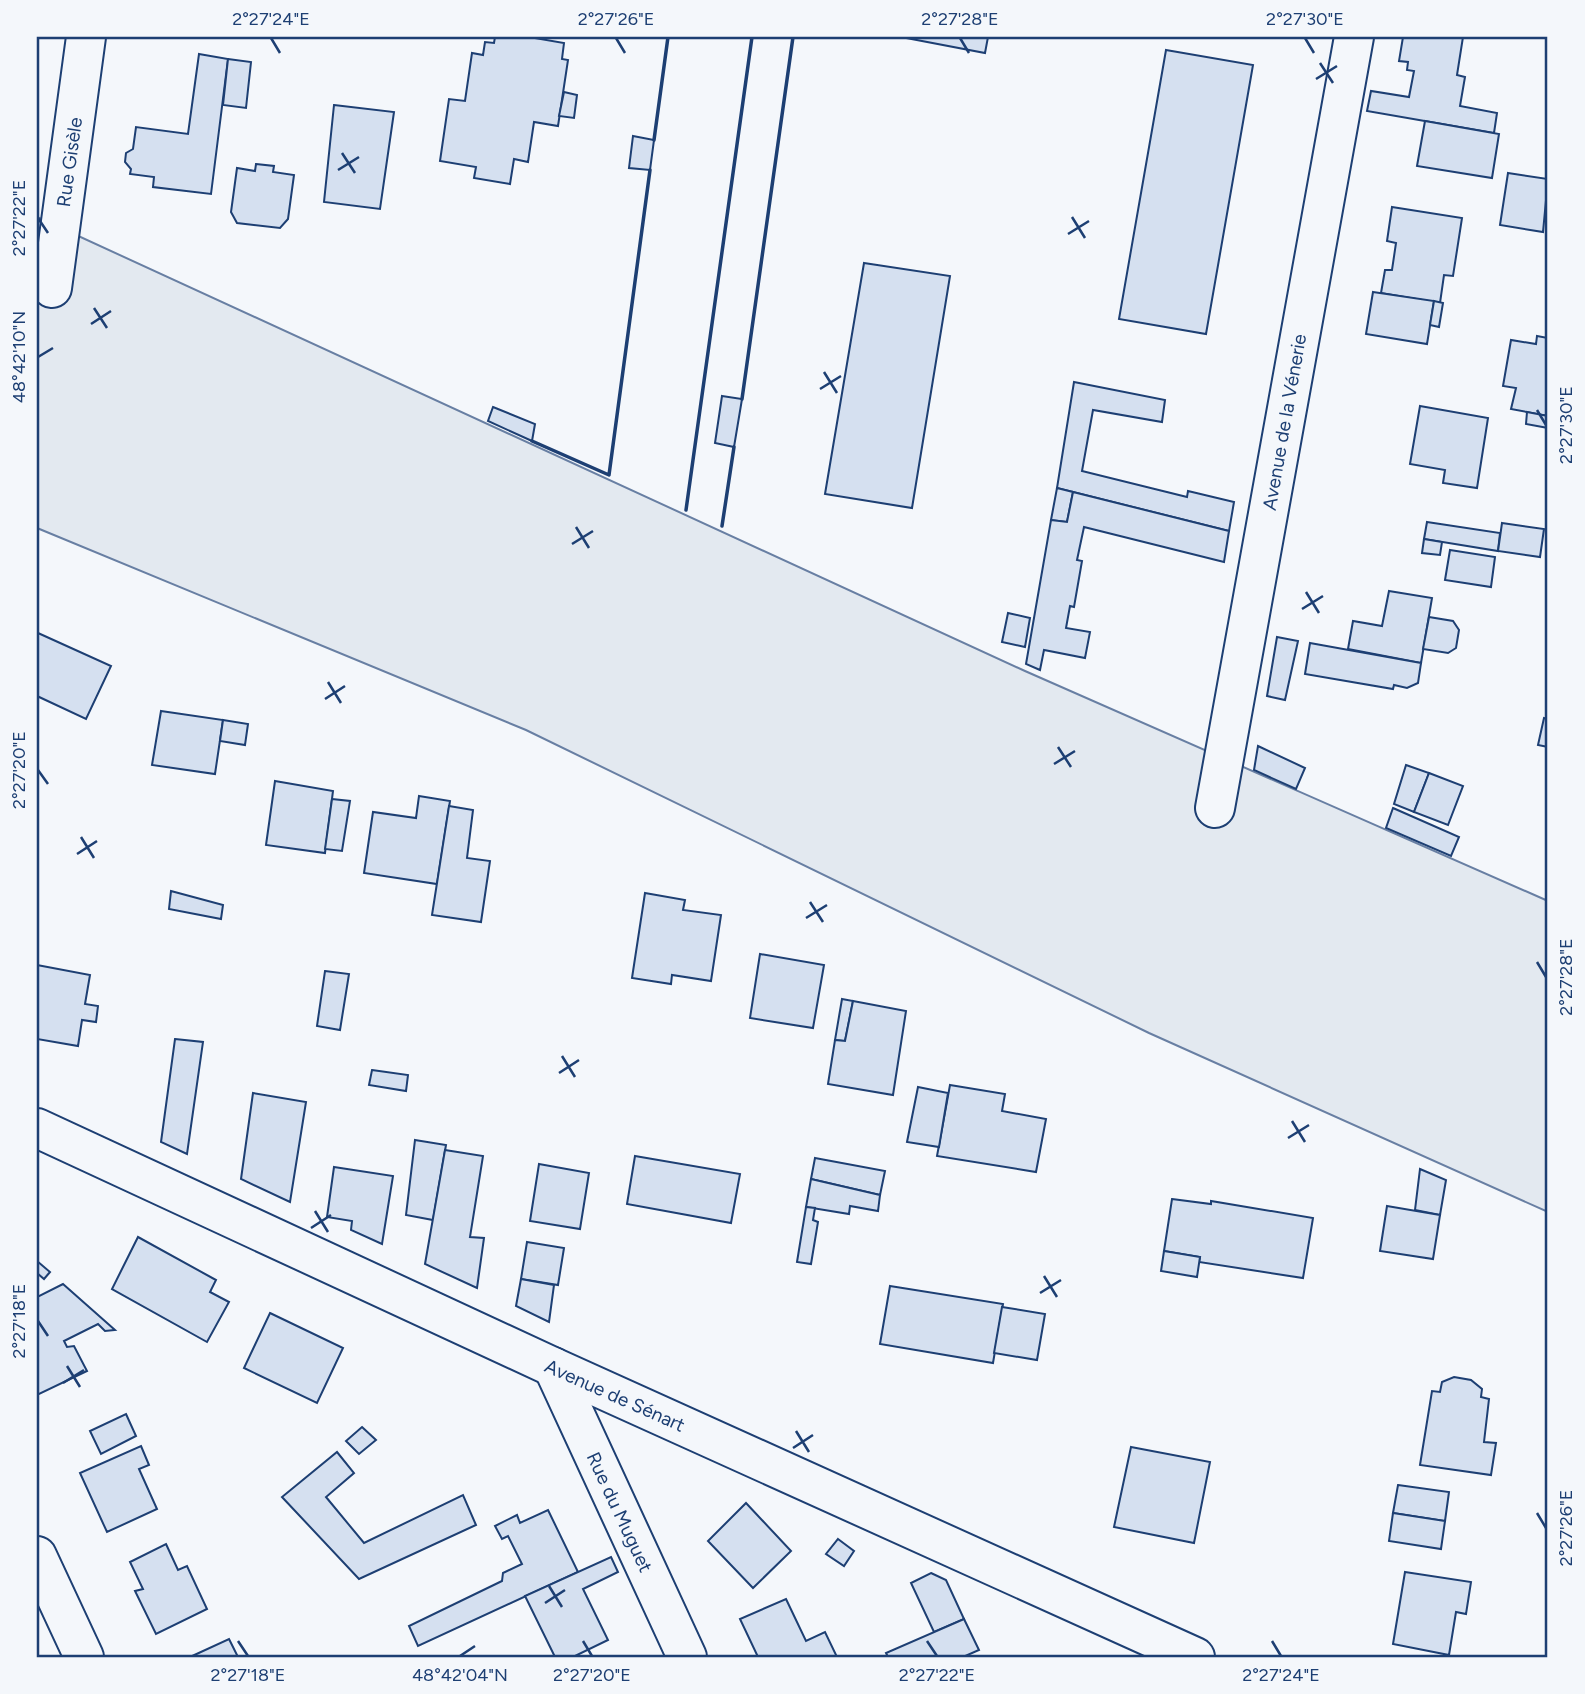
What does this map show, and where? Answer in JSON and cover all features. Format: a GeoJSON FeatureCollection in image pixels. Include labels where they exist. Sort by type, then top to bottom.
{"type":"FeatureCollection","features":[{"type":"Feature","properties":{"kind":"street","name":"Rue Gisèle"},"geometry":{"type":"LineString","coordinates":[[52,288],[86,37]]}},
{"type":"Feature","properties":{"kind":"street","name":"Avenue de la Vénerie"},"geometry":{"type":"LineString","coordinates":[[1215,808],[1354,37]]}},
{"type":"Feature","properties":{"kind":"street","name":"Avenue de Sénart"},"geometry":{"type":"LineString","coordinates":[[37,1128],[1154,1646],[1195,1657]]}},
{"type":"Feature","properties":{"kind":"street","name":"Rue du Muguet"},"geometry":{"type":"LineString","coordinates":[[553,1367],[687,1657]]}},
{"type":"Feature","properties":{"kind":"street"},"geometry":{"type":"LineString","coordinates":[[37,1556],[84,1657]]}},
{"type":"Feature","properties":{"kind":"shaded area"},"geometry":{"type":"Polygon","coordinates":[[[37,217],[1025,671],[1548,901],[1548,1212],[1149,1033],[526,730],[37,528],[37,217]]]}},
{"type":"Feature","properties":{"kind":"building"},"geometry":{"type":"Polygon","coordinates":[[[495,37],[529,37],[564,43],[562,59],[568,60],[558,126],[534,122],[528,162],[514,159],[510,184],[474,178],[476,167],[440,161],[449,99],[465,101],[472,53],[483,55],[485,42],[494,43],[495,37]]]}},
{"type":"Feature","properties":{"kind":"building"},"geometry":{"type":"Polygon","coordinates":[[[901,37],[988,37],[985,53],[901,37]]]}},
{"type":"Feature","properties":{"kind":"building"},"geometry":{"type":"Polygon","coordinates":[[[1403,37],[1463,37],[1457,75],[1465,77],[1460,106],[1497,113],[1494,133],[1367,111],[1371,91],[1409,97],[1414,71],[1407,70],[1408,62],[1399,61],[1403,37]]]}},
{"type":"Feature","properties":{"kind":"building"},"geometry":{"type":"Polygon","coordinates":[[[1166,50],[1253,65],[1206,334],[1119,319],[1166,50]]]}},
{"type":"Feature","properties":{"kind":"building"},"geometry":{"type":"Polygon","coordinates":[[[199,54],[228,59],[211,194],[153,187],[154,177],[130,174],[131,169],[125,162],[126,153],[133,149],[136,127],[188,134],[199,54]]]}},
{"type":"Feature","properties":{"kind":"building"},"geometry":{"type":"Polygon","coordinates":[[[228,59],[251,62],[246,108],[223,105],[228,59]]]}},
{"type":"Feature","properties":{"kind":"building"},"geometry":{"type":"Polygon","coordinates":[[[564,92],[577,95],[574,118],[559,116],[564,92]]]}},
{"type":"Feature","properties":{"kind":"building"},"geometry":{"type":"Polygon","coordinates":[[[334,105],[394,112],[380,209],[324,202],[334,105]]]}},
{"type":"Feature","properties":{"kind":"building"},"geometry":{"type":"Polygon","coordinates":[[[1425,121],[1499,134],[1492,178],[1417,166],[1425,121]]]}},
{"type":"Feature","properties":{"kind":"building"},"geometry":{"type":"Polygon","coordinates":[[[633,136],[654,140],[650,170],[629,168],[633,136]]]}},
{"type":"Feature","properties":{"kind":"building"},"geometry":{"type":"Polygon","coordinates":[[[256,164],[274,166],[273,172],[294,175],[288,219],[280,228],[237,223],[231,212],[237,168],[255,171],[256,164]]]}},
{"type":"Feature","properties":{"kind":"building"},"geometry":{"type":"Polygon","coordinates":[[[1508,173],[1548,179],[1543,232],[1500,225],[1508,173]]]}},
{"type":"Feature","properties":{"kind":"building"},"geometry":{"type":"Polygon","coordinates":[[[1392,207],[1462,218],[1453,276],[1444,275],[1440,303],[1381,293],[1385,270],[1392,270],[1396,243],[1387,241],[1392,207]]]}},
{"type":"Feature","properties":{"kind":"building"},"geometry":{"type":"Polygon","coordinates":[[[864,263],[950,276],[912,508],[825,494],[864,263]]]}},
{"type":"Feature","properties":{"kind":"building"},"geometry":{"type":"Polygon","coordinates":[[[1373,292],[1434,301],[1427,344],[1366,334],[1373,292]]]}},
{"type":"Feature","properties":{"kind":"building"},"geometry":{"type":"Polygon","coordinates":[[[1434,301],[1443,303],[1439,327],[1430,325],[1434,301]]]}},
{"type":"Feature","properties":{"kind":"building"},"geometry":{"type":"Polygon","coordinates":[[[1537,336],[1548,338],[1548,416],[1511,409],[1516,388],[1503,386],[1511,340],[1536,344],[1537,336]]]}},
{"type":"Feature","properties":{"kind":"building"},"geometry":{"type":"Polygon","coordinates":[[[1074,382],[1165,400],[1162,422],[1093,410],[1082,471],[1187,497],[1188,491],[1234,502],[1229,531],[1057,488],[1074,382]]]}},
{"type":"Feature","properties":{"kind":"building"},"geometry":{"type":"Polygon","coordinates":[[[722,396],[742,399],[734,447],[715,443],[722,396]]]}},
{"type":"Feature","properties":{"kind":"building"},"geometry":{"type":"Polygon","coordinates":[[[1420,406],[1488,418],[1477,488],[1443,483],[1445,470],[1410,464],[1420,406]]]}},
{"type":"Feature","properties":{"kind":"building"},"geometry":{"type":"Polygon","coordinates":[[[493,407],[535,424],[532,441],[488,421],[493,407]]]}},
{"type":"Feature","properties":{"kind":"building"},"geometry":{"type":"Polygon","coordinates":[[[1527,412],[1548,416],[1548,428],[1526,424],[1527,412]]]}},
{"type":"Feature","properties":{"kind":"building"},"geometry":{"type":"Polygon","coordinates":[[[1057,488],[1073,492],[1067,522],[1051,520],[1057,488]]]}},
{"type":"Feature","properties":{"kind":"building"},"geometry":{"type":"Polygon","coordinates":[[[1073,492],[1229,531],[1224,562],[1084,527],[1077,560],[1082,561],[1074,607],[1070,606],[1066,628],[1090,632],[1085,658],[1044,650],[1040,670],[1026,664],[1051,520],[1067,522],[1073,492]]]}},
{"type":"Feature","properties":{"kind":"building"},"geometry":{"type":"Polygon","coordinates":[[[1427,522],[1500,533],[1498,551],[1424,539],[1427,522]]]}},
{"type":"Feature","properties":{"kind":"building"},"geometry":{"type":"Polygon","coordinates":[[[1502,523],[1544,529],[1540,557],[1498,551],[1502,523]]]}},
{"type":"Feature","properties":{"kind":"building"},"geometry":{"type":"Polygon","coordinates":[[[1424,539],[1442,542],[1440,555],[1422,553],[1424,539]]]}},
{"type":"Feature","properties":{"kind":"building"},"geometry":{"type":"Polygon","coordinates":[[[1450,550],[1495,557],[1491,587],[1445,580],[1450,550]]]}},
{"type":"Feature","properties":{"kind":"building"},"geometry":{"type":"Polygon","coordinates":[[[1389,591],[1432,598],[1421,663],[1348,649],[1353,621],[1382,626],[1389,591]]]}},
{"type":"Feature","properties":{"kind":"building"},"geometry":{"type":"Polygon","coordinates":[[[1008,613],[1030,618],[1025,647],[1002,642],[1008,613]]]}},
{"type":"Feature","properties":{"kind":"building"},"geometry":{"type":"Polygon","coordinates":[[[1429,617],[1453,621],[1459,630],[1456,648],[1448,653],[1423,649],[1429,617]]]}},
{"type":"Feature","properties":{"kind":"building"},"geometry":{"type":"Polygon","coordinates":[[[38,633],[111,666],[86,719],[37,696],[38,633]]]}},
{"type":"Feature","properties":{"kind":"building"},"geometry":{"type":"Polygon","coordinates":[[[1277,637],[1298,641],[1285,700],[1267,696],[1277,637]]]}},
{"type":"Feature","properties":{"kind":"building"},"geometry":{"type":"Polygon","coordinates":[[[1310,643],[1421,663],[1418,683],[1407,688],[1394,685],[1393,689],[1305,674],[1310,643]]]}},
{"type":"Feature","properties":{"kind":"building"},"geometry":{"type":"Polygon","coordinates":[[[161,711],[223,720],[215,774],[152,765],[161,711]]]}},
{"type":"Feature","properties":{"kind":"building"},"geometry":{"type":"Polygon","coordinates":[[[1544,718],[1548,719],[1548,747],[1538,745],[1544,718]]]}},
{"type":"Feature","properties":{"kind":"building"},"geometry":{"type":"Polygon","coordinates":[[[223,720],[248,724],[245,745],[220,741],[223,720]]]}},
{"type":"Feature","properties":{"kind":"building"},"geometry":{"type":"Polygon","coordinates":[[[1258,746],[1305,768],[1296,789],[1254,770],[1258,746]]]}},
{"type":"Feature","properties":{"kind":"building"},"geometry":{"type":"Polygon","coordinates":[[[1406,765],[1429,773],[1414,812],[1394,804],[1406,765]]]}},
{"type":"Feature","properties":{"kind":"building"},"geometry":{"type":"Polygon","coordinates":[[[1429,773],[1463,786],[1448,825],[1414,812],[1429,773]]]}},
{"type":"Feature","properties":{"kind":"building"},"geometry":{"type":"Polygon","coordinates":[[[275,781],[333,791],[325,853],[266,845],[275,781]]]}},
{"type":"Feature","properties":{"kind":"building"},"geometry":{"type":"Polygon","coordinates":[[[419,796],[450,801],[437,884],[364,873],[373,812],[416,818],[419,796]]]}},
{"type":"Feature","properties":{"kind":"building"},"geometry":{"type":"Polygon","coordinates":[[[332,799],[350,801],[342,851],[325,849],[332,799]]]}},
{"type":"Feature","properties":{"kind":"building"},"geometry":{"type":"Polygon","coordinates":[[[449,806],[473,810],[467,858],[490,861],[481,922],[432,915],[449,806]]]}},
{"type":"Feature","properties":{"kind":"building"},"geometry":{"type":"Polygon","coordinates":[[[1393,808],[1459,837],[1451,856],[1386,828],[1393,808]]]}},
{"type":"Feature","properties":{"kind":"building"},"geometry":{"type":"Polygon","coordinates":[[[171,891],[223,905],[221,919],[169,909],[171,891]]]}},
{"type":"Feature","properties":{"kind":"building"},"geometry":{"type":"Polygon","coordinates":[[[645,893],[685,900],[683,910],[721,915],[711,981],[672,975],[671,984],[632,978],[645,893]]]}},
{"type":"Feature","properties":{"kind":"building"},"geometry":{"type":"Polygon","coordinates":[[[760,954],[824,965],[813,1028],[750,1018],[760,954]]]}},
{"type":"Feature","properties":{"kind":"building"},"geometry":{"type":"Polygon","coordinates":[[[37,965],[90,975],[85,1004],[98,1006],[96,1022],[82,1020],[78,1046],[37,1039],[37,965]]]}},
{"type":"Feature","properties":{"kind":"building"},"geometry":{"type":"Polygon","coordinates":[[[325,971],[349,974],[340,1030],[317,1026],[325,971]]]}},
{"type":"Feature","properties":{"kind":"building"},"geometry":{"type":"Polygon","coordinates":[[[842,999],[853,1001],[845,1041],[835,1040],[842,999]]]}},
{"type":"Feature","properties":{"kind":"building"},"geometry":{"type":"Polygon","coordinates":[[[853,1001],[906,1011],[893,1095],[828,1084],[835,1040],[845,1041],[853,1001]]]}},
{"type":"Feature","properties":{"kind":"building"},"geometry":{"type":"Polygon","coordinates":[[[175,1039],[203,1042],[187,1154],[161,1142],[175,1039]]]}},
{"type":"Feature","properties":{"kind":"building"},"geometry":{"type":"Polygon","coordinates":[[[372,1070],[408,1075],[406,1091],[369,1085],[372,1070]]]}},
{"type":"Feature","properties":{"kind":"building"},"geometry":{"type":"Polygon","coordinates":[[[950,1085],[1005,1094],[1002,1111],[1046,1119],[1036,1172],[937,1156],[950,1085]]]}},
{"type":"Feature","properties":{"kind":"building"},"geometry":{"type":"Polygon","coordinates":[[[918,1087],[948,1093],[939,1147],[907,1142],[918,1087]]]}},
{"type":"Feature","properties":{"kind":"building"},"geometry":{"type":"Polygon","coordinates":[[[253,1093],[306,1102],[290,1202],[241,1179],[253,1093]]]}},
{"type":"Feature","properties":{"kind":"building"},"geometry":{"type":"Polygon","coordinates":[[[415,1140],[446,1145],[433,1220],[406,1215],[415,1140]]]}},
{"type":"Feature","properties":{"kind":"building"},"geometry":{"type":"Polygon","coordinates":[[[445,1150],[483,1156],[470,1237],[484,1238],[477,1288],[425,1264],[445,1150]]]}},
{"type":"Feature","properties":{"kind":"building"},"geometry":{"type":"Polygon","coordinates":[[[635,1156],[740,1174],[731,1223],[627,1204],[635,1156]]]}},
{"type":"Feature","properties":{"kind":"building"},"geometry":{"type":"Polygon","coordinates":[[[815,1158],[885,1171],[880,1195],[811,1179],[815,1158]]]}},
{"type":"Feature","properties":{"kind":"building"},"geometry":{"type":"Polygon","coordinates":[[[539,1164],[589,1173],[580,1229],[530,1221],[539,1164]]]}},
{"type":"Feature","properties":{"kind":"building"},"geometry":{"type":"Polygon","coordinates":[[[334,1167],[393,1176],[382,1244],[351,1230],[352,1221],[327,1217],[334,1167]]]}},
{"type":"Feature","properties":{"kind":"building"},"geometry":{"type":"Polygon","coordinates":[[[1420,1169],[1446,1180],[1440,1215],[1415,1210],[1420,1169]]]}},
{"type":"Feature","properties":{"kind":"building"},"geometry":{"type":"Polygon","coordinates":[[[811,1179],[880,1195],[878,1211],[850,1206],[849,1214],[806,1207],[811,1179]]]}},
{"type":"Feature","properties":{"kind":"building"},"geometry":{"type":"Polygon","coordinates":[[[1172,1199],[1211,1204],[1211,1201],[1313,1218],[1303,1278],[1199,1262],[1200,1257],[1164,1251],[1172,1199]]]}},
{"type":"Feature","properties":{"kind":"building"},"geometry":{"type":"Polygon","coordinates":[[[1387,1206],[1440,1215],[1433,1259],[1380,1251],[1387,1206]]]}},
{"type":"Feature","properties":{"kind":"building"},"geometry":{"type":"Polygon","coordinates":[[[806,1207],[815,1208],[813,1220],[818,1222],[811,1264],[797,1262],[806,1207]]]}},
{"type":"Feature","properties":{"kind":"building"},"geometry":{"type":"Polygon","coordinates":[[[138,1237],[216,1280],[210,1292],[229,1302],[207,1342],[112,1289],[138,1237]]]}},
{"type":"Feature","properties":{"kind":"building"},"geometry":{"type":"Polygon","coordinates":[[[527,1242],[564,1248],[558,1285],[521,1279],[527,1242]]]}},
{"type":"Feature","properties":{"kind":"building"},"geometry":{"type":"Polygon","coordinates":[[[1164,1251],[1200,1257],[1197,1277],[1161,1271],[1164,1251]]]}},
{"type":"Feature","properties":{"kind":"building"},"geometry":{"type":"Polygon","coordinates":[[[37,1261],[50,1272],[44,1279],[37,1273],[37,1261]]]}},
{"type":"Feature","properties":{"kind":"building"},"geometry":{"type":"Polygon","coordinates":[[[521,1279],[554,1285],[549,1322],[516,1306],[521,1279]]]}},
{"type":"Feature","properties":{"kind":"building"},"geometry":{"type":"Polygon","coordinates":[[[63,1284],[115,1330],[105,1331],[98,1324],[64,1341],[67,1347],[74,1346],[87,1371],[37,1395],[37,1297],[63,1284]]]}},
{"type":"Feature","properties":{"kind":"building"},"geometry":{"type":"Polygon","coordinates":[[[890,1286],[1003,1304],[993,1363],[880,1344],[890,1286]]]}},
{"type":"Feature","properties":{"kind":"building"},"geometry":{"type":"Polygon","coordinates":[[[1002,1307],[1045,1314],[1037,1360],[994,1353],[1002,1307]]]}},
{"type":"Feature","properties":{"kind":"building"},"geometry":{"type":"Polygon","coordinates":[[[270,1313],[343,1348],[317,1403],[244,1368],[270,1313]]]}},
{"type":"Feature","properties":{"kind":"building"},"geometry":{"type":"Polygon","coordinates":[[[1454,1377],[1471,1380],[1482,1389],[1481,1397],[1489,1399],[1484,1442],[1496,1443],[1491,1475],[1420,1465],[1432,1391],[1440,1392],[1442,1382],[1454,1377]]]}},
{"type":"Feature","properties":{"kind":"building"},"geometry":{"type":"Polygon","coordinates":[[[126,1414],[136,1436],[101,1454],[90,1431],[126,1414]]]}},
{"type":"Feature","properties":{"kind":"building"},"geometry":{"type":"Polygon","coordinates":[[[362,1427],[376,1440],[359,1454],[346,1441],[362,1427]]]}},
{"type":"Feature","properties":{"kind":"building"},"geometry":{"type":"Polygon","coordinates":[[[141,1446],[149,1465],[139,1469],[157,1509],[107,1532],[80,1473],[141,1446]]]}},
{"type":"Feature","properties":{"kind":"building"},"geometry":{"type":"Polygon","coordinates":[[[1131,1447],[1210,1462],[1194,1543],[1114,1527],[1131,1447]]]}},
{"type":"Feature","properties":{"kind":"building"},"geometry":{"type":"Polygon","coordinates":[[[337,1452],[354,1473],[326,1497],[364,1543],[463,1495],[476,1525],[359,1579],[282,1497],[337,1452]]]}},
{"type":"Feature","properties":{"kind":"building"},"geometry":{"type":"Polygon","coordinates":[[[1398,1485],[1449,1492],[1445,1521],[1393,1513],[1398,1485]]]}},
{"type":"Feature","properties":{"kind":"building"},"geometry":{"type":"Polygon","coordinates":[[[746,1503],[791,1551],[753,1588],[708,1541],[746,1503]]]}},
{"type":"Feature","properties":{"kind":"building"},"geometry":{"type":"Polygon","coordinates":[[[548,1510],[578,1572],[418,1646],[409,1626],[502,1581],[503,1573],[522,1564],[508,1536],[502,1539],[495,1526],[517,1515],[520,1523],[548,1510]]]}},
{"type":"Feature","properties":{"kind":"building"},"geometry":{"type":"Polygon","coordinates":[[[1393,1513],[1445,1521],[1441,1549],[1389,1541],[1393,1513]]]}},
{"type":"Feature","properties":{"kind":"building"},"geometry":{"type":"Polygon","coordinates":[[[838,1539],[854,1551],[844,1566],[826,1554],[838,1539]]]}},
{"type":"Feature","properties":{"kind":"building"},"geometry":{"type":"Polygon","coordinates":[[[166,1544],[178,1570],[187,1566],[207,1609],[156,1634],[135,1591],[143,1589],[130,1562],[166,1544]]]}},
{"type":"Feature","properties":{"kind":"building"},"geometry":{"type":"Polygon","coordinates":[[[611,1557],[618,1572],[583,1589],[608,1640],[573,1657],[555,1657],[525,1596],[611,1557]]]}},
{"type":"Feature","properties":{"kind":"building"},"geometry":{"type":"Polygon","coordinates":[[[1405,1572],[1471,1582],[1466,1614],[1456,1612],[1449,1655],[1393,1644],[1405,1572]]]}},
{"type":"Feature","properties":{"kind":"building"},"geometry":{"type":"Polygon","coordinates":[[[931,1573],[946,1580],[964,1619],[934,1632],[911,1583],[931,1573]]]}},
{"type":"Feature","properties":{"kind":"building"},"geometry":{"type":"Polygon","coordinates":[[[786,1599],[806,1641],[825,1632],[837,1657],[758,1657],[740,1619],[786,1599]]]}},
{"type":"Feature","properties":{"kind":"building"},"geometry":{"type":"Polygon","coordinates":[[[964,1619],[979,1650],[963,1657],[888,1657],[886,1653],[964,1619]]]}},
{"type":"Feature","properties":{"kind":"building"},"geometry":{"type":"Polygon","coordinates":[[[229,1639],[238,1657],[190,1657],[229,1639]]]}},
{"type":"Feature","properties":{"kind":"wall"},"geometry":{"type":"LineString","coordinates":[[654,140],[668,37]]}},
{"type":"Feature","properties":{"kind":"wall"},"geometry":{"type":"LineString","coordinates":[[686,510],[752,37]]}},
{"type":"Feature","properties":{"kind":"wall"},"geometry":{"type":"LineString","coordinates":[[742,399],[793,37]]}},
{"type":"Feature","properties":{"kind":"wall"},"geometry":{"type":"LineString","coordinates":[[532,441],[609,475],[650,170]]}},
{"type":"Feature","properties":{"kind":"wall"},"geometry":{"type":"LineString","coordinates":[[722,526],[734,447]]}}]}
